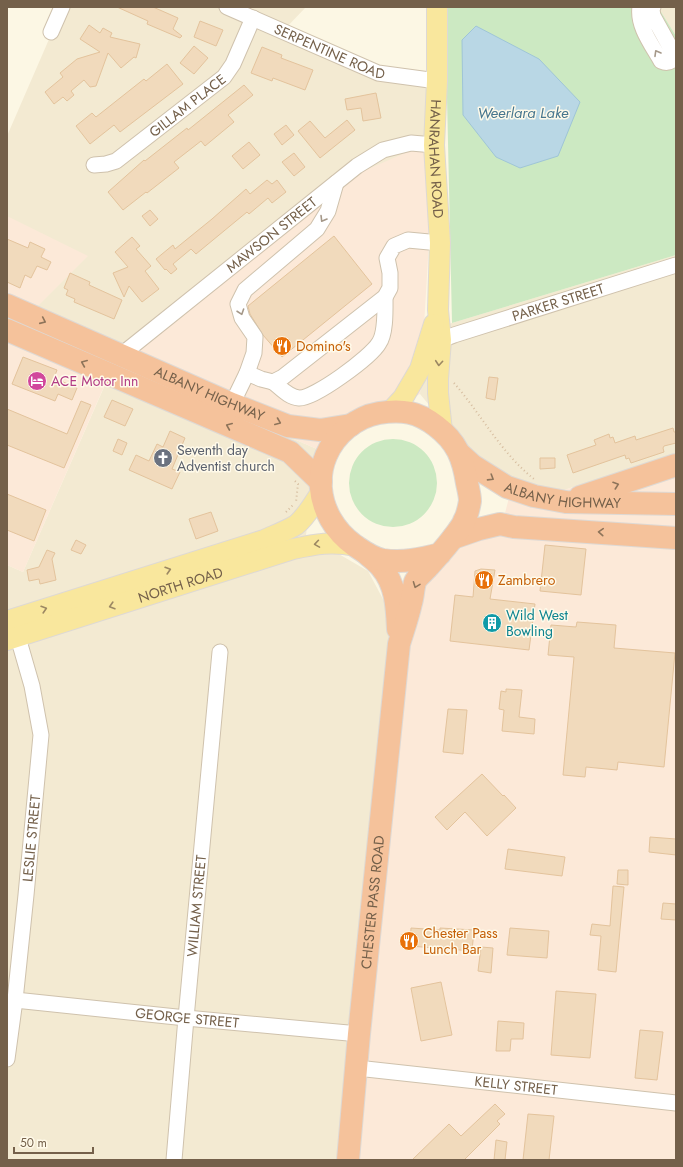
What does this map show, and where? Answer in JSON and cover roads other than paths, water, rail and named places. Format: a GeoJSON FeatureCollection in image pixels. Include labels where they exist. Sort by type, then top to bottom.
{"type":"FeatureCollection","features":[{"type":"Feature","properties":{"kind":"highway","name":"ALBANY HIGHWAY"},"geometry":{"type":"LineString","coordinates":[[7,305],[120,356],[232,404],[288,426],[320,430],[351,425]]}},
{"type":"Feature","properties":{"kind":"highway","name":"ALBANY HIGHWAY"},"geometry":{"type":"LineString","coordinates":[[7,330],[290,452],[321,487]]}},
{"type":"Feature","properties":{"kind":"highway"},"geometry":{"type":"LineString","coordinates":[[321,487],[322,470],[329,450],[335,440],[351,425],[370,414],[401,411],[427,419],[442,431],[461,455]]}},
{"type":"Feature","properties":{"kind":"highway","name":"ALBANY HIGHWAY"},"geometry":{"type":"LineString","coordinates":[[461,455],[472,465],[507,487],[534,496],[566,502],[676,505]]}},
{"type":"Feature","properties":{"kind":"highway","name":"CHESTER PASS ROAD"},"geometry":{"type":"LineString","coordinates":[[348,1160],[359,1034],[400,644],[412,602],[415,582],[446,546],[464,521],[470,500],[461,455]]}},
{"type":"Feature","properties":{"kind":"highway"},"geometry":{"type":"LineString","coordinates":[[566,502],[676,465]]}},
{"type":"Feature","properties":{"kind":"highway","name":"CHESTER PASS ROAD"},"geometry":{"type":"LineString","coordinates":[[321,487],[323,503],[332,523],[346,540],[361,550],[381,567],[392,584],[396,600],[400,644]]}},
{"type":"Feature","properties":{"kind":"highway"},"geometry":{"type":"LineString","coordinates":[[640,535],[676,505]]}},
{"type":"Feature","properties":{"kind":"highway"},"geometry":{"type":"LineString","coordinates":[[361,550],[382,560],[420,560],[479,529],[500,524],[676,538]]}},
{"type":"Feature","properties":{"kind":"main road","name":"HANRAHAN ROAD"},"geometry":{"type":"LineString","coordinates":[[437,7],[437,81],[434,145],[440,243],[438,310],[441,340],[438,392],[442,431]]}},
{"type":"Feature","properties":{"kind":"main road","name":"HANRAHAN ROAD"},"geometry":{"type":"LineString","coordinates":[[391,411],[403,398],[420,369],[438,310]]}},
{"type":"Feature","properties":{"kind":"main road","name":"NORTH ROAD"},"geometry":{"type":"LineString","coordinates":[[11,629],[264,540],[297,524],[310,509],[321,487]]}},
{"type":"Feature","properties":{"kind":"main road","name":"NORTH ROAD"},"geometry":{"type":"LineString","coordinates":[[11,629],[293,549],[328,543],[344,544],[361,550]]}},
{"type":"Feature","properties":{"kind":"street"},"geometry":{"type":"LineString","coordinates":[[51,32],[62,7]]}},
{"type":"Feature","properties":{"kind":"street","name":"SERPENTINE ROAD"},"geometry":{"type":"LineString","coordinates":[[227,7],[378,73],[437,81]]}},
{"type":"Feature","properties":{"kind":"street"},"geometry":{"type":"LineString","coordinates":[[640,7],[640,20],[642,27],[661,61],[669,63],[673,60],[674,54],[653,16],[653,7]]}},
{"type":"Feature","properties":{"kind":"street","name":"GILLAM PLACE"},"geometry":{"type":"LineString","coordinates":[[94,165],[106,164],[116,160],[224,77],[233,64],[253,18]]}},
{"type":"Feature","properties":{"kind":"street","name":"MAWSON STREET"},"geometry":{"type":"LineString","coordinates":[[120,356],[357,166],[383,150],[411,143],[434,145]]}},
{"type":"Feature","properties":{"kind":"street"},"geometry":{"type":"LineString","coordinates":[[232,404],[247,374],[254,353],[255,337],[242,318],[238,304],[245,290],[317,229],[328,211],[336,183]]}},
{"type":"Feature","properties":{"kind":"street"},"geometry":{"type":"LineString","coordinates":[[273,382],[283,377],[385,297],[390,288],[390,273],[387,258],[394,246],[408,240],[440,243]]}},
{"type":"Feature","properties":{"kind":"street","name":"PARKER STREET"},"geometry":{"type":"LineString","coordinates":[[441,340],[676,265]]}},
{"type":"Feature","properties":{"kind":"street"},"geometry":{"type":"LineString","coordinates":[[247,374],[273,382],[290,395],[300,398],[312,395],[362,362],[380,342],[385,322],[385,297]]}},
{"type":"Feature","properties":{"kind":"street","name":"LESLIE STREET"},"geometry":{"type":"LineString","coordinates":[[7,1059],[15,1000],[41,735],[32,686],[11,629]]}},
{"type":"Feature","properties":{"kind":"street","name":"WILLIAM STREET"},"geometry":{"type":"LineString","coordinates":[[174,1160],[220,652]]}},
{"type":"Feature","properties":{"kind":"street","name":"GEORGE STREET"},"geometry":{"type":"LineString","coordinates":[[15,1000],[359,1034]]}},
{"type":"Feature","properties":{"kind":"street","name":"KELLY STREET"},"geometry":{"type":"LineString","coordinates":[[357,1068],[676,1103]]}},
{"type":"Feature","properties":{"kind":"water","name":"Weerlara Lake"},"geometry":{"type":"Polygon","coordinates":[[[476,26],[539,59],[580,102],[558,156],[520,168],[496,157],[463,115],[462,40],[476,26]]]}},
{"type":"Feature","properties":{"kind":"place","name":"Domino's"},"geometry":{"type":"Point","coordinates":[282,346]}},
{"type":"Feature","properties":{"kind":"place","name":"ACE Motor Inn"},"geometry":{"type":"Point","coordinates":[37,381]}},
{"type":"Feature","properties":{"kind":"place","name":"Seventh day Adventist church"},"geometry":{"type":"Point","coordinates":[163,458]}},
{"type":"Feature","properties":{"kind":"place","name":"Zambrero"},"geometry":{"type":"Point","coordinates":[484,580]}},
{"type":"Feature","properties":{"kind":"place","name":"Wild West Bowling"},"geometry":{"type":"Point","coordinates":[492,623]}},
{"type":"Feature","properties":{"kind":"place","name":"Chester Pass Lunch Bar"},"geometry":{"type":"Point","coordinates":[409,941]}}]}
